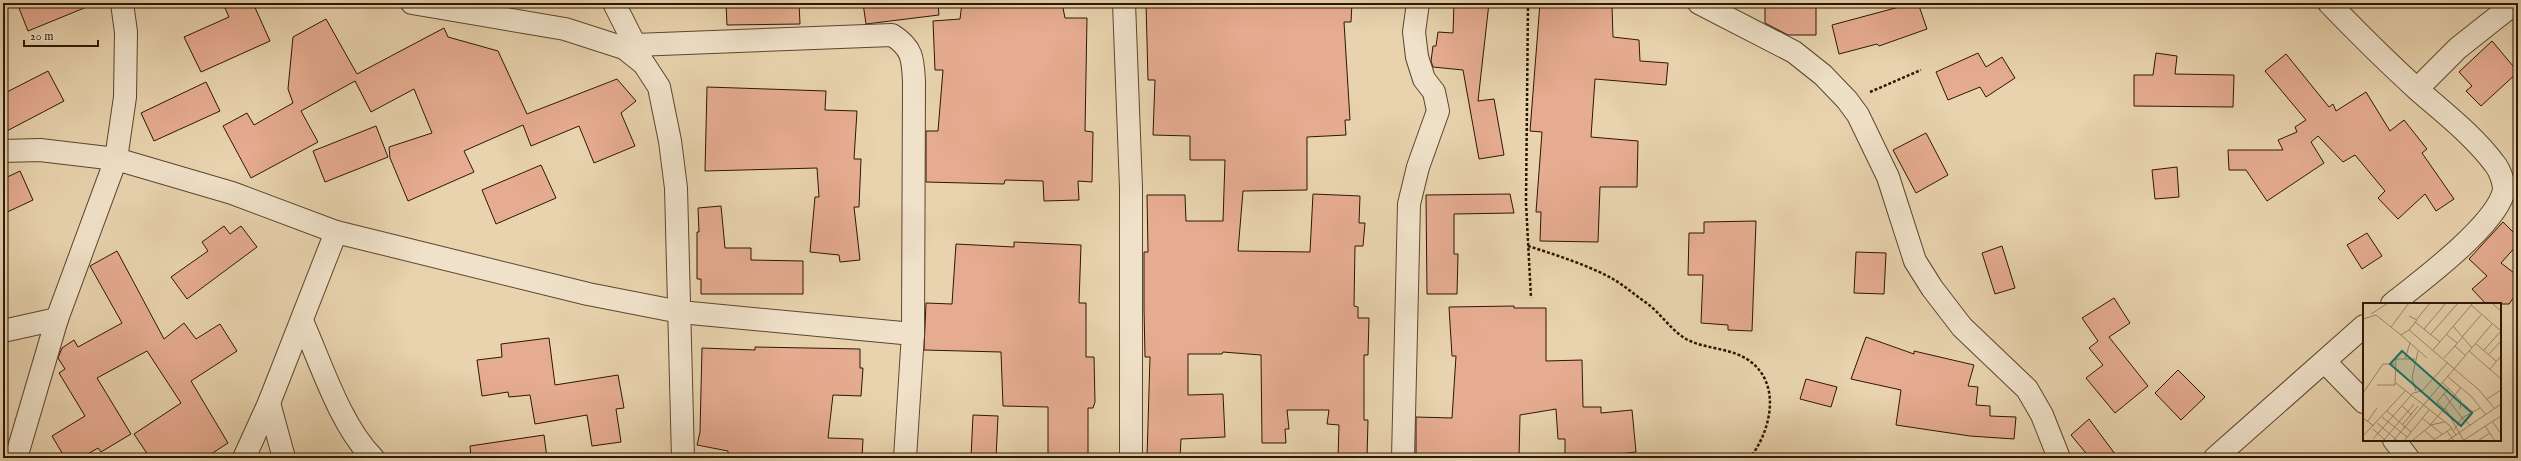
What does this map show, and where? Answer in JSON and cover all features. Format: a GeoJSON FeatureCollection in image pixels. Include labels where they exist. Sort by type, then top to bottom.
{"type":"FeatureCollection","features":[{"type":"Feature","properties":{"kind":"street"},"geometry":{"type":"LineString","coordinates":[[16,458],[57,319],[116,159],[125,97],[126,32],[122,3]]}},
{"type":"Feature","properties":{"kind":"street"},"geometry":{"type":"LineString","coordinates":[[412,3],[565,29],[624,48],[639,55],[892,35],[904,42],[912,58],[914,82],[913,334],[905,458]]}},
{"type":"Feature","properties":{"kind":"street"},"geometry":{"type":"LineString","coordinates":[[614,3],[639,55],[659,87],[670,141],[676,188],[683,458]]}},
{"type":"Feature","properties":{"kind":"street"},"geometry":{"type":"LineString","coordinates":[[1124,3],[1131,188],[1130,458]]}},
{"type":"Feature","properties":{"kind":"street"},"geometry":{"type":"LineString","coordinates":[[1403,458],[1409,204],[1418,167],[1438,112],[1434,92],[1424,79],[1417,57],[1414,32],[1418,3]]}},
{"type":"Feature","properties":{"kind":"street"},"geometry":{"type":"LineString","coordinates":[[1699,3],[1794,52],[1823,75],[1858,115],[1888,177],[1916,261],[1932,288],[1962,327],[2027,389],[2042,415],[2059,458]]}},
{"type":"Feature","properties":{"kind":"street"},"geometry":{"type":"LineString","coordinates":[[2329,3],[2417,90],[2478,145],[2496,164],[2501,178],[2504,193],[2495,211],[2470,237],[2393,303]]}},
{"type":"Feature","properties":{"kind":"street"},"geometry":{"type":"LineString","coordinates":[[2417,90],[2458,48],[2515,3]]}},
{"type":"Feature","properties":{"kind":"street"},"geometry":{"type":"LineString","coordinates":[[3,151],[40,150],[116,159],[232,193],[336,232],[573,290],[680,312],[913,334]]}},
{"type":"Feature","properties":{"kind":"street"},"geometry":{"type":"LineString","coordinates":[[244,458],[269,403],[336,232]]}},
{"type":"Feature","properties":{"kind":"street"},"geometry":{"type":"LineString","coordinates":[[3,331],[57,319]]}},
{"type":"Feature","properties":{"kind":"street"},"geometry":{"type":"LineString","coordinates":[[302,321],[340,406],[362,447],[373,458]]}},
{"type":"Feature","properties":{"kind":"street"},"geometry":{"type":"LineString","coordinates":[[2215,458],[2363,327]]}},
{"type":"Feature","properties":{"kind":"street"},"geometry":{"type":"LineString","coordinates":[[2325,362],[2363,401]]}},
{"type":"Feature","properties":{"kind":"street"},"geometry":{"type":"LineString","coordinates":[[269,403],[284,458]]}},
{"type":"Feature","properties":{"kind":"street"},"geometry":{"type":"LineString","coordinates":[[2395,441],[2408,458]]}},
{"type":"Feature","properties":{"kind":"path"},"geometry":{"type":"LineString","coordinates":[[1528,3],[1526,160],[1528,246],[1532,298]]}},
{"type":"Feature","properties":{"kind":"path"},"geometry":{"type":"LineString","coordinates":[[1846,100],[1921,70]]}},
{"type":"Feature","properties":{"kind":"path"},"geometry":{"type":"LineString","coordinates":[[1528,246],[1614,279],[1654,309],[1687,339],[1723,349],[1752,362],[1761,375],[1770,394],[1770,418],[1758,447],[1750,458]]}},
{"type":"Feature","properties":{"kind":"building"},"geometry":{"type":"Polygon","coordinates":[[[17,3],[94,3],[94,4],[28,31],[17,3]]]}},
{"type":"Feature","properties":{"kind":"building"},"geometry":{"type":"Polygon","coordinates":[[[236,3],[253,3],[270,41],[201,72],[184,37],[229,17],[225,8],[236,3]]]}},
{"type":"Feature","properties":{"kind":"building"},"geometry":{"type":"Polygon","coordinates":[[[726,3],[799,3],[800,24],[727,25],[726,3]]]}},
{"type":"Feature","properties":{"kind":"building"},"geometry":{"type":"Polygon","coordinates":[[[863,3],[938,3],[939,15],[866,24],[863,3]]]}},
{"type":"Feature","properties":{"kind":"building"},"geometry":{"type":"Polygon","coordinates":[[[962,3],[1062,3],[1065,18],[1087,18],[1085,131],[1093,132],[1092,182],[1078,181],[1079,200],[1044,201],[1043,181],[1005,180],[1004,184],[926,182],[926,131],[938,131],[943,70],[935,70],[933,21],[960,19],[962,3]]]}},
{"type":"Feature","properties":{"kind":"building"},"geometry":{"type":"Polygon","coordinates":[[[1146,3],[1352,3],[1351,22],[1344,22],[1350,120],[1345,120],[1346,135],[1307,137],[1307,190],[1243,191],[1238,251],[1310,252],[1313,194],[1360,196],[1359,223],[1365,223],[1363,246],[1355,246],[1354,306],[1358,307],[1358,318],[1369,318],[1368,355],[1364,355],[1364,420],[1368,420],[1367,458],[1338,458],[1339,425],[1327,424],[1329,410],[1287,410],[1289,429],[1285,429],[1286,443],[1262,443],[1261,355],[1223,352],[1222,354],[1188,354],[1188,395],[1223,394],[1225,437],[1181,439],[1180,458],[1147,458],[1150,357],[1145,357],[1144,252],[1148,252],[1147,195],[1185,195],[1186,221],[1223,221],[1225,160],[1190,160],[1190,136],[1153,135],[1155,80],[1148,80],[1146,3]]]}},
{"type":"Feature","properties":{"kind":"building"},"geometry":{"type":"Polygon","coordinates":[[[1454,3],[1489,3],[1478,101],[1494,99],[1504,155],[1479,159],[1463,70],[1433,67],[1431,61],[1433,46],[1436,46],[1438,32],[1453,33],[1454,3]]]}},
{"type":"Feature","properties":{"kind":"building"},"geometry":{"type":"Polygon","coordinates":[[[1540,3],[1560,3],[1560,6],[1612,6],[1613,37],[1639,40],[1640,61],[1668,63],[1666,85],[1595,79],[1591,137],[1638,141],[1637,187],[1600,187],[1598,242],[1540,241],[1541,212],[1536,212],[1542,132],[1530,131],[1540,3]]]}},
{"type":"Feature","properties":{"kind":"building"},"geometry":{"type":"Polygon","coordinates":[[[1765,3],[1816,3],[1816,35],[1788,35],[1765,23],[1765,3]]]}},
{"type":"Feature","properties":{"kind":"building"},"geometry":{"type":"Polygon","coordinates":[[[1918,3],[1927,29],[1879,46],[1877,44],[1839,54],[1832,25],[1918,3]]]}},
{"type":"Feature","properties":{"kind":"building"},"geometry":{"type":"Polygon","coordinates":[[[326,19],[357,74],[444,28],[448,37],[498,51],[527,114],[617,79],[636,101],[621,113],[635,146],[594,163],[579,126],[531,146],[523,125],[464,151],[474,172],[408,201],[390,158],[389,147],[432,133],[414,89],[371,112],[355,81],[301,111],[318,142],[251,178],[223,126],[247,113],[254,125],[293,103],[288,89],[293,37],[326,19]]]}},
{"type":"Feature","properties":{"kind":"building"},"geometry":{"type":"Polygon","coordinates":[[[2492,41],[2518,72],[2481,106],[2466,91],[2472,86],[2459,72],[2492,41]]]}},
{"type":"Feature","properties":{"kind":"building"},"geometry":{"type":"Polygon","coordinates":[[[1978,53],[1986,67],[2002,57],[2015,78],[1986,97],[1980,87],[1948,100],[1936,72],[1978,53]]]}},
{"type":"Feature","properties":{"kind":"building"},"geometry":{"type":"Polygon","coordinates":[[[2156,53],[2177,56],[2175,74],[2234,75],[2233,107],[2134,106],[2134,75],[2153,75],[2156,53]]]}},
{"type":"Feature","properties":{"kind":"building"},"geometry":{"type":"Polygon","coordinates":[[[2286,54],[2329,107],[2333,104],[2336,111],[2366,92],[2390,131],[2404,120],[2427,149],[2422,153],[2454,199],[2436,211],[2425,194],[2398,219],[2378,198],[2385,191],[2355,155],[2343,162],[2318,136],[2311,142],[2324,163],[2267,201],[2246,170],[2229,170],[2228,150],[2283,150],[2278,140],[2297,132],[2295,127],[2306,120],[2265,71],[2286,54]]]}},
{"type":"Feature","properties":{"kind":"building"},"geometry":{"type":"Polygon","coordinates":[[[48,71],[64,101],[3,133],[3,94],[48,71]]]}},
{"type":"Feature","properties":{"kind":"building"},"geometry":{"type":"Polygon","coordinates":[[[206,82],[220,111],[154,141],[141,113],[206,82]]]}},
{"type":"Feature","properties":{"kind":"building"},"geometry":{"type":"Polygon","coordinates":[[[707,87],[826,91],[825,110],[857,111],[854,159],[861,159],[859,207],[854,207],[860,260],[840,262],[839,255],[810,252],[815,197],[819,197],[817,168],[705,171],[707,87]]]}},
{"type":"Feature","properties":{"kind":"building"},"geometry":{"type":"Polygon","coordinates":[[[376,126],[388,157],[325,182],[313,151],[376,126]]]}},
{"type":"Feature","properties":{"kind":"building"},"geometry":{"type":"Polygon","coordinates":[[[1926,133],[1948,175],[1916,193],[1893,150],[1926,133]]]}},
{"type":"Feature","properties":{"kind":"building"},"geometry":{"type":"Polygon","coordinates":[[[541,165],[556,198],[496,224],[482,190],[541,165]]]}},
{"type":"Feature","properties":{"kind":"building"},"geometry":{"type":"Polygon","coordinates":[[[2177,167],[2179,197],[2155,199],[2152,170],[2177,167]]]}},
{"type":"Feature","properties":{"kind":"building"},"geometry":{"type":"Polygon","coordinates":[[[20,171],[33,200],[3,214],[3,179],[20,171]]]}},
{"type":"Feature","properties":{"kind":"building"},"geometry":{"type":"Polygon","coordinates":[[[1510,194],[1514,213],[1454,214],[1454,254],[1458,254],[1457,294],[1427,294],[1426,195],[1510,194]]]}},
{"type":"Feature","properties":{"kind":"building"},"geometry":{"type":"Polygon","coordinates":[[[721,206],[725,248],[751,248],[751,260],[803,261],[803,294],[701,294],[701,279],[697,279],[697,232],[699,232],[698,208],[721,206]]]}},
{"type":"Feature","properties":{"kind":"building"},"geometry":{"type":"Polygon","coordinates":[[[1756,221],[1752,331],[1728,330],[1728,325],[1701,323],[1703,275],[1688,275],[1689,233],[1704,233],[1704,222],[1756,221]]]}},
{"type":"Feature","properties":{"kind":"building"},"geometry":{"type":"Polygon","coordinates":[[[2503,222],[2518,237],[2518,244],[2501,263],[2518,276],[2518,300],[2514,297],[2509,304],[2485,303],[2472,289],[2487,276],[2469,259],[2503,222]]]}},
{"type":"Feature","properties":{"kind":"building"},"geometry":{"type":"Polygon","coordinates":[[[224,226],[230,234],[241,226],[257,247],[187,299],[171,277],[208,251],[202,242],[224,226]]]}},
{"type":"Feature","properties":{"kind":"building"},"geometry":{"type":"Polygon","coordinates":[[[2367,233],[2382,256],[2362,269],[2347,245],[2367,233]]]}},
{"type":"Feature","properties":{"kind":"building"},"geometry":{"type":"Polygon","coordinates":[[[1014,242],[1081,245],[1079,303],[1086,303],[1086,357],[1094,357],[1095,402],[1093,408],[1088,408],[1088,458],[1048,458],[1048,407],[1003,406],[1001,352],[924,350],[926,303],[952,304],[956,244],[1014,247],[1014,242]]]}},
{"type":"Feature","properties":{"kind":"building"},"geometry":{"type":"Polygon","coordinates":[[[2002,246],[2015,288],[1995,294],[1982,253],[2002,246]]]}},
{"type":"Feature","properties":{"kind":"building"},"geometry":{"type":"Polygon","coordinates":[[[117,251],[164,339],[184,323],[196,339],[220,324],[237,351],[191,381],[228,443],[205,458],[150,458],[134,434],[181,403],[147,351],[97,378],[131,434],[101,452],[98,448],[81,458],[65,458],[52,436],[85,416],[59,373],[65,369],[58,358],[62,348],[74,340],[78,347],[122,323],[90,266],[117,251]]]}},
{"type":"Feature","properties":{"kind":"building"},"geometry":{"type":"Polygon","coordinates":[[[1856,252],[1886,253],[1884,294],[1854,293],[1856,252]]]}},
{"type":"Feature","properties":{"kind":"building"},"geometry":{"type":"Polygon","coordinates":[[[2114,298],[2130,323],[2109,337],[2148,386],[2115,413],[2086,378],[2103,365],[2089,348],[2098,341],[2082,318],[2114,298]]]}},
{"type":"Feature","properties":{"kind":"building"},"geometry":{"type":"Polygon","coordinates":[[[1514,306],[1514,308],[1546,308],[1546,361],[1582,360],[1583,407],[1601,407],[1601,413],[1632,410],[1636,452],[1603,456],[1565,457],[1565,439],[1558,439],[1556,409],[1520,415],[1519,458],[1416,458],[1416,417],[1452,418],[1456,356],[1452,356],[1449,307],[1514,306]]]}},
{"type":"Feature","properties":{"kind":"building"},"geometry":{"type":"Polygon","coordinates":[[[1866,337],[1914,354],[1914,351],[1974,365],[1968,386],[1978,387],[1976,405],[1990,406],[1990,416],[2016,417],[2014,439],[1970,436],[1896,425],[1901,390],[1851,379],[1866,337]]]}},
{"type":"Feature","properties":{"kind":"building"},"geometry":{"type":"Polygon","coordinates":[[[549,338],[555,385],[618,375],[624,408],[616,409],[621,442],[592,446],[587,415],[535,424],[530,395],[509,397],[508,392],[482,396],[477,360],[502,357],[501,344],[549,338]]]}},
{"type":"Feature","properties":{"kind":"building"},"geometry":{"type":"Polygon","coordinates":[[[755,347],[860,349],[860,368],[863,368],[861,396],[833,395],[828,438],[863,439],[862,458],[728,455],[728,451],[697,445],[700,432],[702,348],[755,350],[755,347]]]}},
{"type":"Feature","properties":{"kind":"building"},"geometry":{"type":"Polygon","coordinates":[[[2178,370],[2205,397],[2181,420],[2155,393],[2178,370]]]}},
{"type":"Feature","properties":{"kind":"building"},"geometry":{"type":"Polygon","coordinates":[[[1806,379],[1837,387],[1831,407],[1800,399],[1806,379]]]}},
{"type":"Feature","properties":{"kind":"building"},"geometry":{"type":"Polygon","coordinates":[[[973,415],[998,416],[996,458],[971,458],[973,415]]]}},
{"type":"Feature","properties":{"kind":"building"},"geometry":{"type":"Polygon","coordinates":[[[2089,419],[2118,458],[2090,458],[2071,435],[2089,419]]]}},
{"type":"Feature","properties":{"kind":"building"},"geometry":{"type":"Polygon","coordinates":[[[544,435],[547,458],[471,458],[470,446],[544,435]]]}}]}
